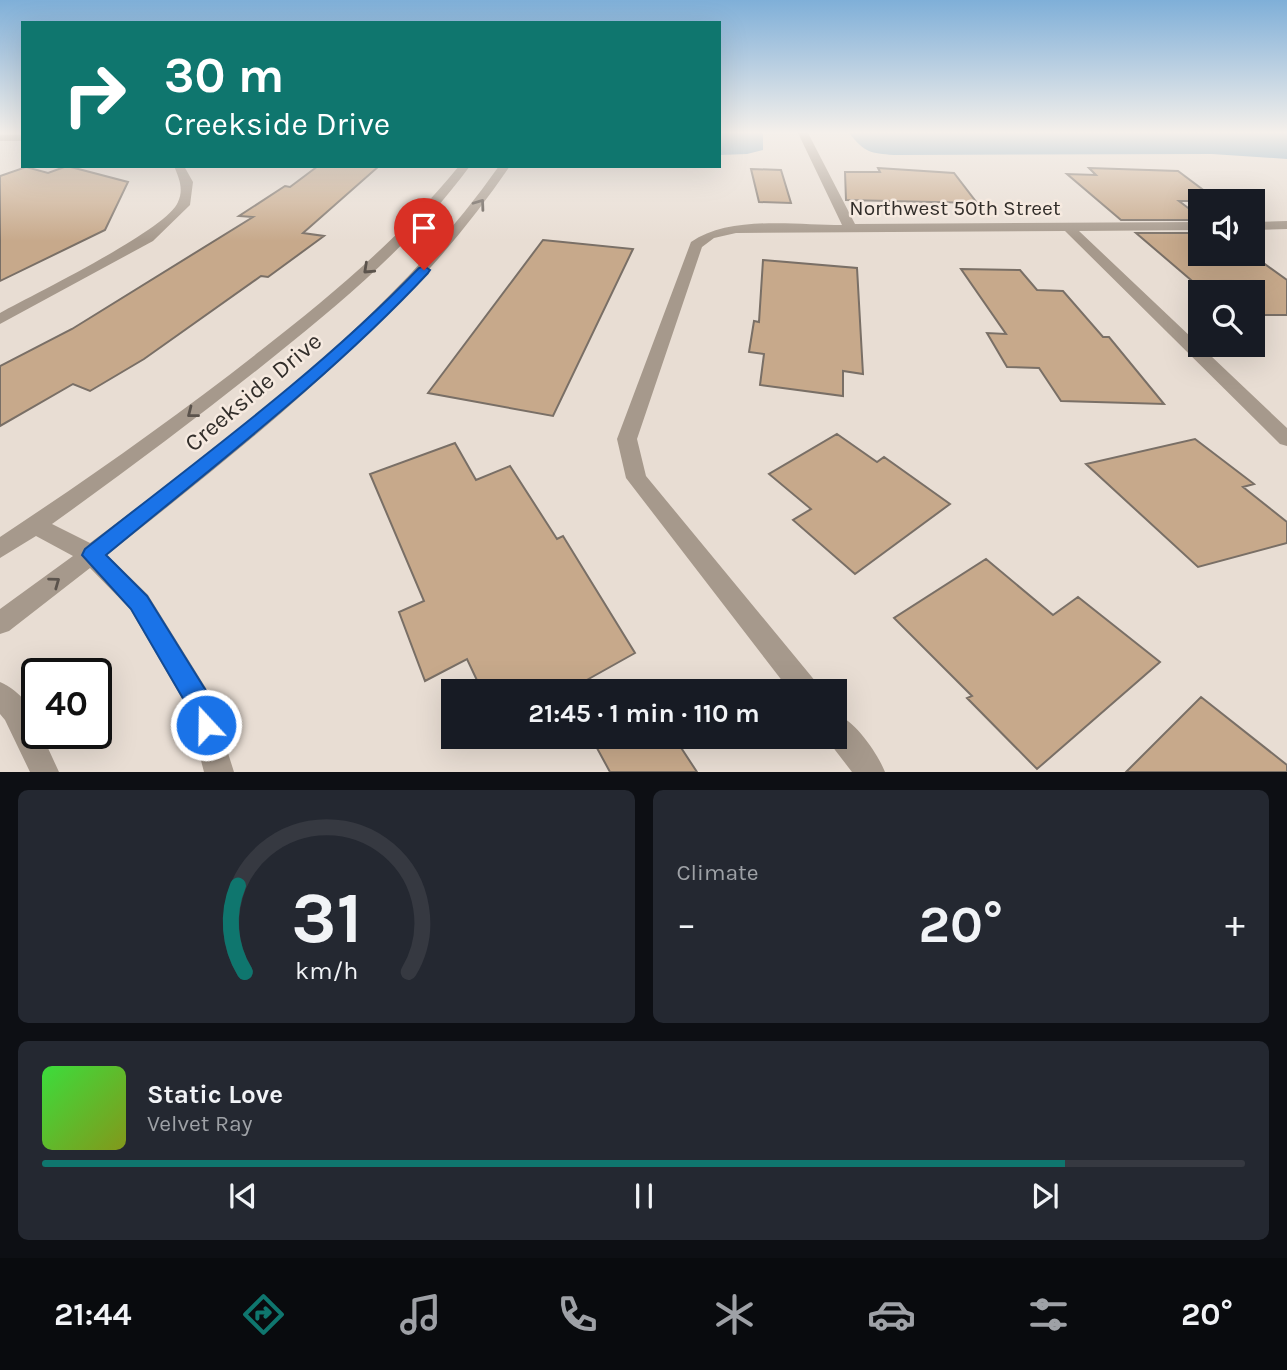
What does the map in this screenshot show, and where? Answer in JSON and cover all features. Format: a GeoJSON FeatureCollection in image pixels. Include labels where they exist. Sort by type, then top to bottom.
{"type":"FeatureCollection","features":[{"type":"Feature","properties":{"kind":"street"},"geometry":{"type":"LineString","coordinates":[[0,319],[148,238],[184,205],[187,182],[181,169]]}},
{"type":"Feature","properties":{"kind":"street","name":"Creekside Drive"},"geometry":{"type":"LineString","coordinates":[[0,549],[169,430],[337,297],[403,235],[445,192],[463,169]]}},
{"type":"Feature","properties":{"kind":"street","name":"Creekside Drive"},"geometry":{"type":"LineString","coordinates":[[0,623],[92,555],[304,383],[388,308],[479,207],[503,169]]}},
{"type":"Feature","properties":{"kind":"street"},"geometry":{"type":"LineString","coordinates":[[821,169],[850,228]]}},
{"type":"Feature","properties":{"kind":"street"},"geometry":{"type":"LineString","coordinates":[[1265,226],[1287,225]]}},
{"type":"Feature","properties":{"kind":"street","name":"Northwest 50th Street"},"geometry":{"type":"LineString","coordinates":[[796,679],[636,478],[627,439],[696,245],[710,235],[736,229],[1188,226]]}},
{"type":"Feature","properties":{"kind":"street"},"geometry":{"type":"LineString","coordinates":[[1068,227],[1287,439]]}},
{"type":"Feature","properties":{"kind":"street"},"geometry":{"type":"LineString","coordinates":[[35,525],[92,555],[139,602],[199,702],[219,772]]}},
{"type":"Feature","properties":{"kind":"street"},"geometry":{"type":"LineString","coordinates":[[0,695],[15,710],[45,772]]}},
{"type":"Feature","properties":{"kind":"street"},"geometry":{"type":"LineString","coordinates":[[847,742],[871,772]]}},
{"type":"Feature","properties":{"kind":"building"},"geometry":{"type":"Polygon","coordinates":[[[20,169],[48,173],[59,169],[79,169],[128,182],[105,230],[0,281],[0,176],[20,169]]]}},
{"type":"Feature","properties":{"kind":"building"},"geometry":{"type":"Polygon","coordinates":[[[314,169],[376,169],[303,233],[324,236],[268,277],[261,276],[144,359],[90,391],[73,384],[0,426],[0,366],[72,329],[253,217],[239,216],[285,186],[290,187],[314,169]]]}},
{"type":"Feature","properties":{"kind":"building"},"geometry":{"type":"Polygon","coordinates":[[[751,169],[781,170],[791,203],[759,202],[751,169]]]}},
{"type":"Feature","properties":{"kind":"building"},"geometry":{"type":"Polygon","coordinates":[[[879,169],[954,173],[977,203],[846,200],[845,172],[880,172],[879,169]]]}},
{"type":"Feature","properties":{"kind":"building"},"geometry":{"type":"Polygon","coordinates":[[[1090,169],[1178,171],[1202,189],[1188,189],[1188,201],[1179,201],[1188,208],[1188,220],[1121,220],[1067,174],[1096,175],[1090,169]]]}},
{"type":"Feature","properties":{"kind":"building"},"geometry":{"type":"Polygon","coordinates":[[[1136,233],[1188,233],[1188,266],[1265,264],[1287,280],[1287,315],[1265,315],[1265,280],[1191,280],[1136,233]]]}},
{"type":"Feature","properties":{"kind":"building"},"geometry":{"type":"Polygon","coordinates":[[[543,240],[633,249],[553,416],[428,393],[543,240]]]}},
{"type":"Feature","properties":{"kind":"building"},"geometry":{"type":"Polygon","coordinates":[[[763,260],[857,268],[863,374],[843,371],[843,396],[760,385],[764,354],[749,352],[754,321],[759,322],[763,260]]]}},
{"type":"Feature","properties":{"kind":"building"},"geometry":{"type":"Polygon","coordinates":[[[961,269],[1020,270],[1037,290],[1063,291],[1103,337],[1109,337],[1164,404],[1061,401],[1039,368],[1007,367],[987,333],[1006,334],[961,269]]]}},
{"type":"Feature","properties":{"kind":"building"},"geometry":{"type":"Polygon","coordinates":[[[837,434],[877,462],[884,457],[950,504],[855,574],[793,520],[811,509],[769,474],[837,434]]]}},
{"type":"Feature","properties":{"kind":"building"},"geometry":{"type":"Polygon","coordinates":[[[1195,439],[1254,484],[1243,487],[1287,522],[1287,543],[1198,567],[1086,464],[1195,439]]]}},
{"type":"Feature","properties":{"kind":"building"},"geometry":{"type":"Polygon","coordinates":[[[455,443],[476,480],[510,466],[557,539],[563,536],[635,653],[588,679],[476,679],[467,659],[425,681],[399,612],[424,601],[370,474],[455,443]]]}},
{"type":"Feature","properties":{"kind":"building"},"geometry":{"type":"Polygon","coordinates":[[[986,559],[1053,615],[1078,597],[1160,662],[1037,769],[967,698],[972,696],[894,618],[986,559]]]}},
{"type":"Feature","properties":{"kind":"building"},"geometry":{"type":"Polygon","coordinates":[[[1201,697],[1287,765],[1287,772],[1126,772],[1201,697]]]}},
{"type":"Feature","properties":{"kind":"building"},"geometry":{"type":"Polygon","coordinates":[[[598,749],[682,749],[697,772],[610,772],[598,749]]]}},
{"type":"Feature","properties":{"kind":"route"},"geometry":{"type":"LineString","coordinates":[[206,725],[199,702],[139,602],[92,555],[315,374],[388,308],[424,270]]}}]}
